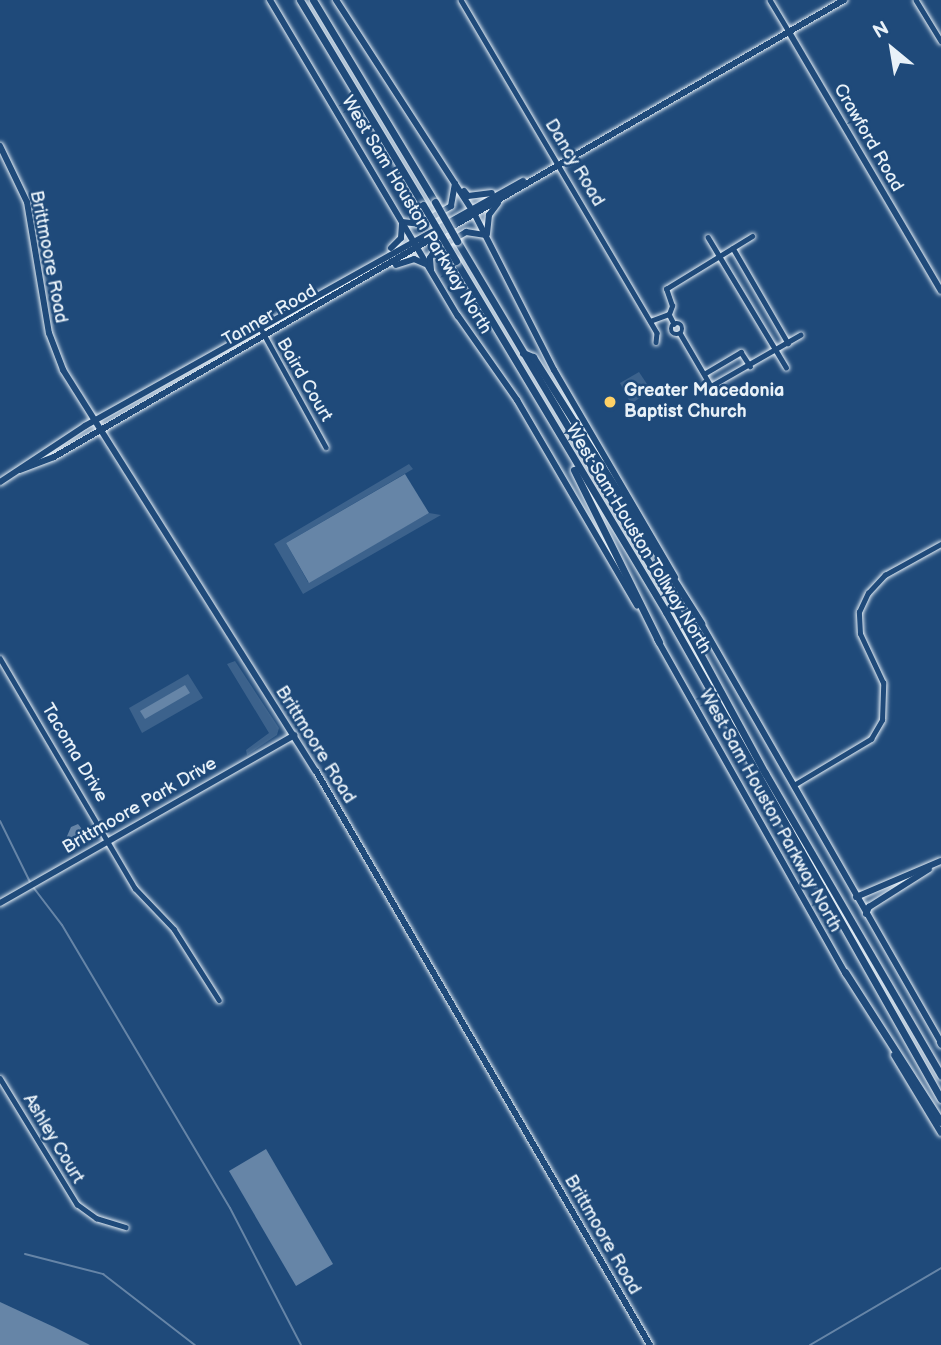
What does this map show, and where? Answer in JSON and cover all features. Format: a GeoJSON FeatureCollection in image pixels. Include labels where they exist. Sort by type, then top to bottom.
{"type":"FeatureCollection","features":[{"type":"Feature","properties":{"kind":"highway","name":"West Sam Houston Tollway North"},"geometry":{"type":"LineString","coordinates":[[300,0],[575,466],[666,612],[941,1099]]}},
{"type":"Feature","properties":{"kind":"highway","name":"West Sam Houston Tollway North"},"geometry":{"type":"LineString","coordinates":[[315,0],[672,602],[761,767],[941,1076]]}},
{"type":"Feature","properties":{"kind":"highway"},"geometry":{"type":"LineString","coordinates":[[523,353],[533,357],[701,624]]}},
{"type":"Feature","properties":{"kind":"highway"},"geometry":{"type":"LineString","coordinates":[[575,466],[573,471],[659,642]]}},
{"type":"Feature","properties":{"kind":"highway"},"geometry":{"type":"LineString","coordinates":[[845,972],[941,1122]]}},
{"type":"Feature","properties":{"kind":"main road","name":"West Sam Houston Parkway North"},"geometry":{"type":"LineString","coordinates":[[270,0],[412,240],[517,400],[659,642],[845,972],[941,1133]]}},
{"type":"Feature","properties":{"kind":"main road","name":"West Sam Houston Parkway North"},"geometry":{"type":"LineString","coordinates":[[336,0],[456,182],[487,236],[554,370],[941,1043]]}},
{"type":"Feature","properties":{"kind":"main road","name":"Tanner Road"},"geometry":{"type":"LineString","coordinates":[[20,470],[38,465],[475,215],[530,178],[844,0]]}},
{"type":"Feature","properties":{"kind":"main road","name":"Crawford Road"},"geometry":{"type":"LineString","coordinates":[[789,32],[941,291]]}},
{"type":"Feature","properties":{"kind":"main road","name":"Brittmoore Road"},"geometry":{"type":"LineString","coordinates":[[0,146],[27,202],[54,349],[94,422],[294,735],[650,1345]]}},
{"type":"Feature","properties":{"kind":"main road"},"geometry":{"type":"LineString","coordinates":[[373,262],[394,246],[402,222],[420,224],[451,206],[456,182]]}},
{"type":"Feature","properties":{"kind":"main road"},"geometry":{"type":"LineString","coordinates":[[456,182],[468,196],[507,192]]}},
{"type":"Feature","properties":{"kind":"main road"},"geometry":{"type":"LineString","coordinates":[[432,272],[430,258],[435,250],[466,232],[487,236],[489,215],[507,192]]}},
{"type":"Feature","properties":{"kind":"main road","name":"Tanner Road"},"geometry":{"type":"LineString","coordinates":[[0,482],[94,422],[260,326],[470,207],[507,192]]}},
{"type":"Feature","properties":{"kind":"main road"},"geometry":{"type":"LineString","coordinates":[[362,280],[410,260],[423,262],[432,272]]}},
{"type":"Feature","properties":{"kind":"main road","name":"Brittmoore Park Drive"},"geometry":{"type":"LineString","coordinates":[[0,903],[294,735]]}},
{"type":"Feature","properties":{"kind":"main road"},"geometry":{"type":"LineString","coordinates":[[866,914],[869,907],[941,861]]}},
{"type":"Feature","properties":{"kind":"main road"},"geometry":{"type":"LineString","coordinates":[[856,897],[934,865]]}},
{"type":"Feature","properties":{"kind":"street","name":"Dancy Road"},"geometry":{"type":"LineString","coordinates":[[461,0],[657,333],[656,342]]}},
{"type":"Feature","properties":{"kind":"street","name":"Crawford Road"},"geometry":{"type":"LineString","coordinates":[[770,0],[789,32]]}},
{"type":"Feature","properties":{"kind":"street"},"geometry":{"type":"LineString","coordinates":[[916,0],[941,41]]}},
{"type":"Feature","properties":{"kind":"street"},"geometry":{"type":"LineString","coordinates":[[752,236],[666,289],[672,306],[669,314],[674,324],[681,325],[680,333],[711,386],[800,335]]}},
{"type":"Feature","properties":{"kind":"street"},"geometry":{"type":"LineString","coordinates":[[708,237],[786,367]]}},
{"type":"Feature","properties":{"kind":"street"},"geometry":{"type":"LineString","coordinates":[[733,248],[788,343]]}},
{"type":"Feature","properties":{"kind":"street"},"geometry":{"type":"LineString","coordinates":[[650,321],[669,314]]}},
{"type":"Feature","properties":{"kind":"street","name":"Baird Court"},"geometry":{"type":"LineString","coordinates":[[260,326],[263,336],[327,447]]}},
{"type":"Feature","properties":{"kind":"street"},"geometry":{"type":"LineString","coordinates":[[704,374],[741,352],[750,366]]}},
{"type":"Feature","properties":{"kind":"street"},"geometry":{"type":"LineString","coordinates":[[793,785],[852,751],[876,730],[882,720],[883,683],[860,634],[859,612],[868,593],[885,575],[941,544]]}},
{"type":"Feature","properties":{"kind":"street","name":"Tacoma Drive"},"geometry":{"type":"LineString","coordinates":[[0,658],[142,897],[178,934],[219,1000]]}},
{"type":"Feature","properties":{"kind":"street","name":"Ashley Court"},"geometry":{"type":"LineString","coordinates":[[0,1078],[77,1204],[96,1218],[126,1227]]}},
{"type":"Feature","properties":{"kind":"shaded area"},"geometry":{"type":"Polygon","coordinates":[[[639,372],[651,390],[631,404],[620,383],[639,372]]]}},
{"type":"Feature","properties":{"kind":"shaded area"},"geometry":{"type":"Polygon","coordinates":[[[409,464],[413,469],[286,543],[308,582],[429,513],[441,515],[303,594],[274,544],[409,464]]]}},
{"type":"Feature","properties":{"kind":"shaded area"},"geometry":{"type":"Polygon","coordinates":[[[405,474],[429,513],[309,583],[286,543],[405,474]]]}},
{"type":"Feature","properties":{"kind":"shaded area"},"geometry":{"type":"Polygon","coordinates":[[[235,661],[279,728],[277,735],[247,755],[246,750],[269,733],[227,664],[235,661]]]}},
{"type":"Feature","properties":{"kind":"shaded area"},"geometry":{"type":"Polygon","coordinates":[[[188,674],[203,698],[142,733],[129,708],[188,674]]]}},
{"type":"Feature","properties":{"kind":"shaded area"},"geometry":{"type":"Polygon","coordinates":[[[185,685],[190,693],[145,719],[140,711],[185,685]]]}},
{"type":"Feature","properties":{"kind":"shaded area"},"geometry":{"type":"Polygon","coordinates":[[[78,824],[82,829],[78,844],[64,843],[71,827],[78,824]]]}},
{"type":"Feature","properties":{"kind":"shaded area"},"geometry":{"type":"Polygon","coordinates":[[[266,1149],[333,1264],[296,1286],[229,1171],[266,1149]]]}},
{"type":"Feature","properties":{"kind":"shaded area"},"geometry":{"type":"Polygon","coordinates":[[[0,1302],[54,1327],[90,1345],[0,1345],[0,1302]]]}},
{"type":"Feature","properties":{"kind":"waterway"},"geometry":{"type":"LineString","coordinates":[[0,821],[30,882]]}},
{"type":"Feature","properties":{"kind":"waterway"},"geometry":{"type":"LineString","coordinates":[[33,887],[62,925],[230,1208],[301,1345]]}},
{"type":"Feature","properties":{"kind":"waterway"},"geometry":{"type":"LineString","coordinates":[[25,1254],[103,1274],[195,1345]]}},
{"type":"Feature","properties":{"kind":"waterway"},"geometry":{"type":"LineString","coordinates":[[810,1345],[941,1268]]}},
{"type":"Feature","properties":{"kind":"place","name":"Greater Macedonia Baptist Church"},"geometry":{"type":"Point","coordinates":[610,402]}}]}
